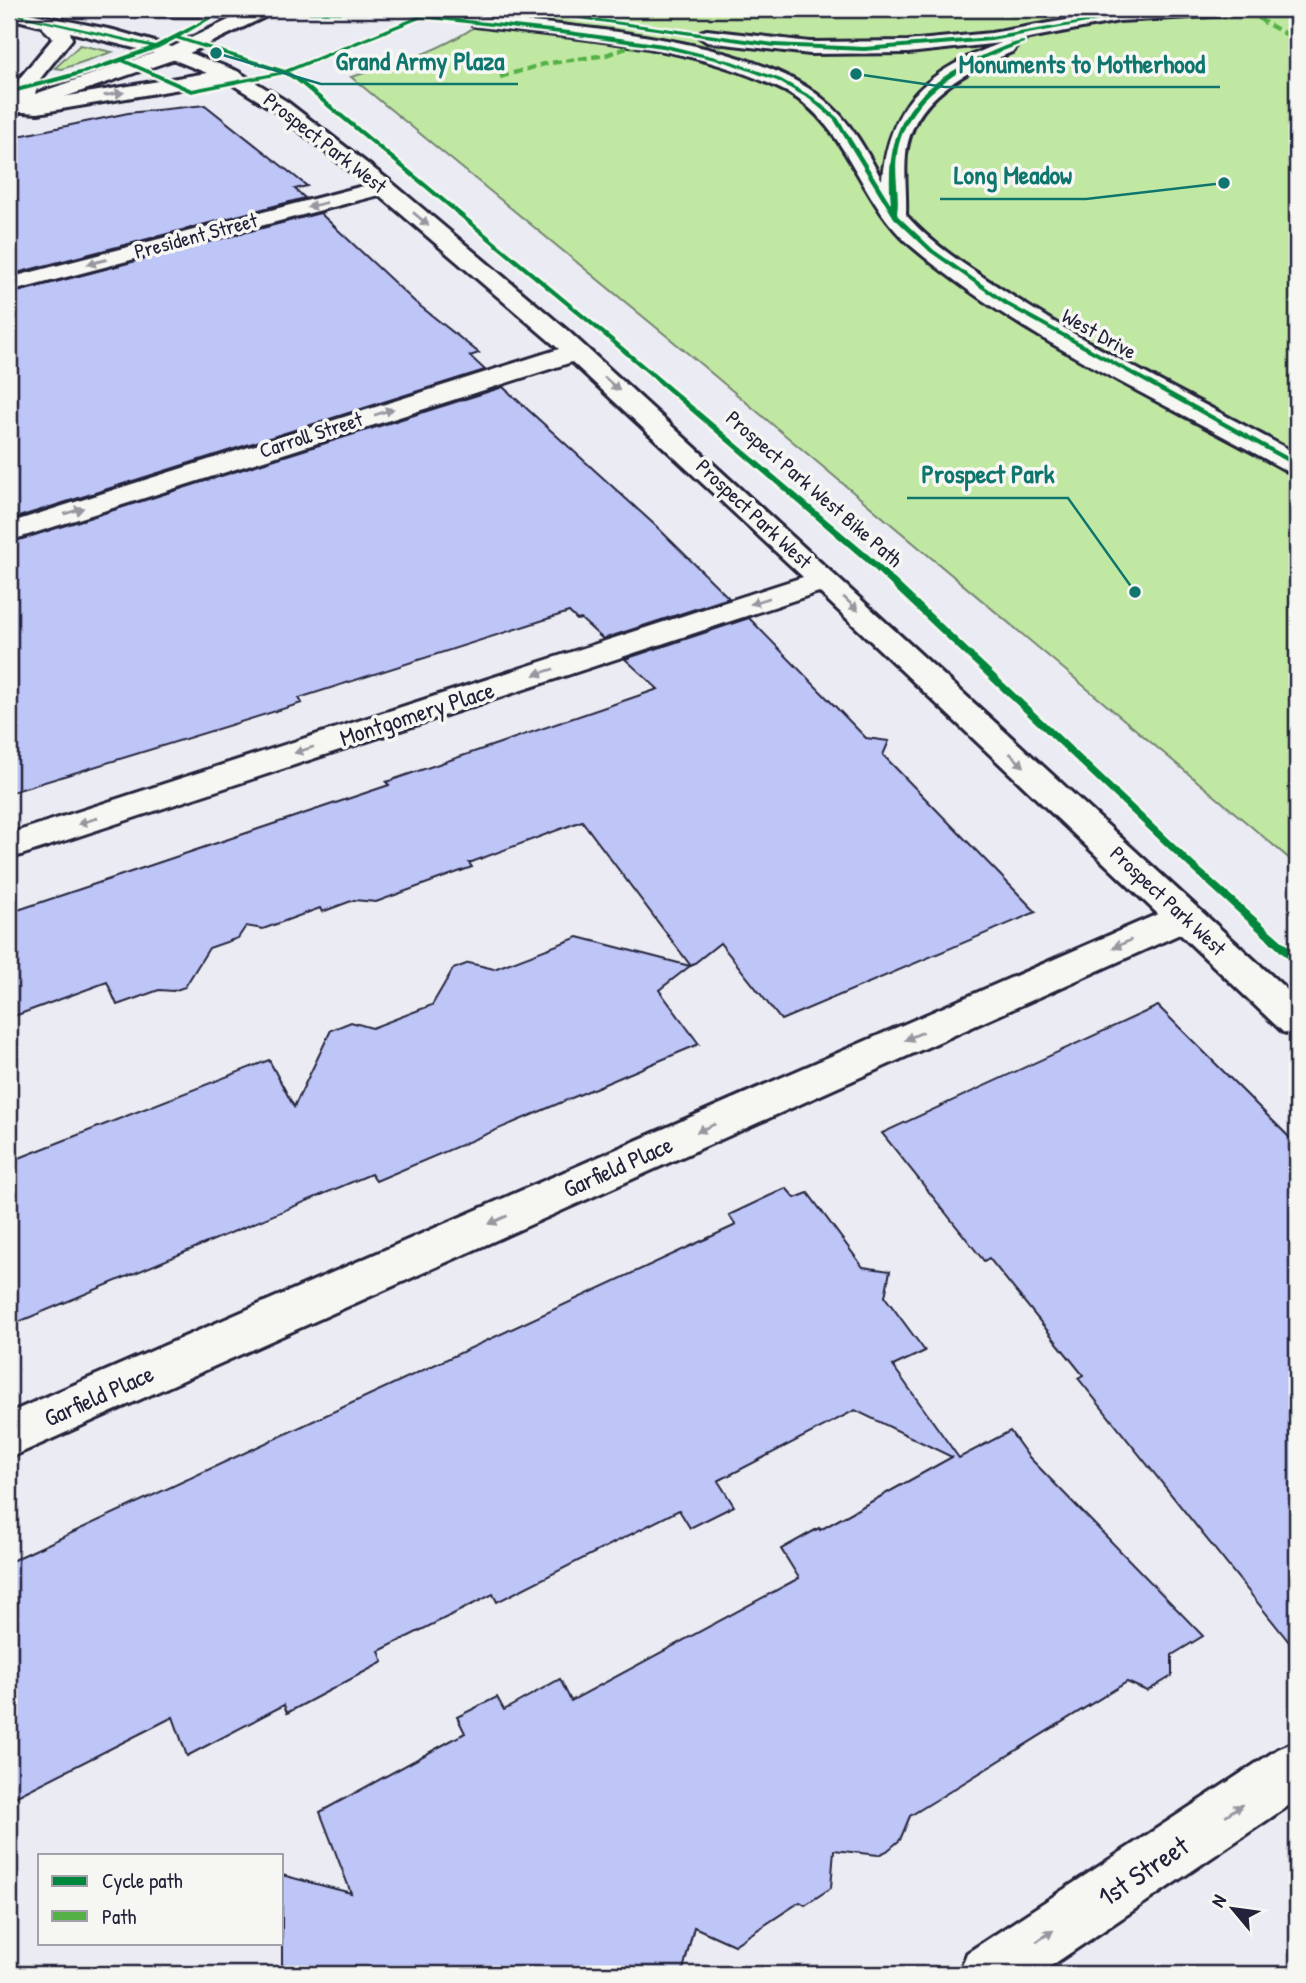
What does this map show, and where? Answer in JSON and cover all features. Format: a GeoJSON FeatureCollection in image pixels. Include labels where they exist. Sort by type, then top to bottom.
{"type":"FeatureCollection","features":[{"type":"Feature","properties":{"kind":"street"},"geometry":{"type":"LineString","coordinates":[[83,9],[264,10]]}},
{"type":"Feature","properties":{"kind":"street"},"geometry":{"type":"LineString","coordinates":[[517,9],[810,48],[886,48],[960,43],[1164,11],[1244,9]]}},
{"type":"Feature","properties":{"kind":"street"},"geometry":{"type":"LineString","coordinates":[[1250,9],[1297,10]]}},
{"type":"Feature","properties":{"kind":"street"},"geometry":{"type":"LineString","coordinates":[[13,107],[173,53],[264,10]]}},
{"type":"Feature","properties":{"kind":"street","name":"Prospect Park West"},"geometry":{"type":"LineString","coordinates":[[9,13],[173,53],[229,75],[279,105],[383,187],[577,352],[1297,1022]]}},
{"type":"Feature","properties":{"kind":"street"},"geometry":{"type":"LineString","coordinates":[[13,107],[29,79],[62,39],[57,28],[47,21]]}},
{"type":"Feature","properties":{"kind":"street","name":"West Drive"},"geometry":{"type":"LineString","coordinates":[[475,21],[663,46],[730,62],[779,80],[811,98],[836,119],[896,217],[932,251],[1007,304],[1297,465]]}},
{"type":"Feature","properties":{"kind":"street"},"geometry":{"type":"LineString","coordinates":[[896,217],[892,182],[894,158],[897,138],[911,110],[943,81],[969,65],[1017,43],[1082,23]]}},
{"type":"Feature","properties":{"kind":"street"},"geometry":{"type":"LineString","coordinates":[[13,107],[38,107],[229,75]]}},
{"type":"Feature","properties":{"kind":"street","name":"President Street"},"geometry":{"type":"LineString","coordinates":[[9,285],[383,187]]}},
{"type":"Feature","properties":{"kind":"street","name":"Carroll Street"},"geometry":{"type":"LineString","coordinates":[[9,532],[577,352]]}},
{"type":"Feature","properties":{"kind":"street","name":"Montgomery Place"},"geometry":{"type":"LineString","coordinates":[[9,847],[825,580]]}},
{"type":"Feature","properties":{"kind":"street","name":"Garfield Place"},"geometry":{"type":"LineString","coordinates":[[9,1436],[1185,917]]}},
{"type":"Feature","properties":{"kind":"street","name":"1st Street"},"geometry":{"type":"LineString","coordinates":[[988,1974],[1297,1768]]}},
{"type":"Feature","properties":{"kind":"green space"},"geometry":{"type":"Polygon","coordinates":[[[497,9],[1297,9],[1297,865],[685,351],[351,77],[428,52],[465,33],[497,9]]]}},
{"type":"Feature","properties":{"kind":"green space"},"geometry":{"type":"Polygon","coordinates":[[[80,45],[112,52],[62,69],[55,68],[80,45]]]}},
{"type":"Feature","properties":{"kind":"building"},"geometry":{"type":"Polygon","coordinates":[[[205,105],[307,186],[295,189],[305,198],[9,275],[9,138],[128,113],[205,105]]]}},
{"type":"Feature","properties":{"kind":"building"},"geometry":{"type":"Polygon","coordinates":[[[320,213],[415,302],[479,353],[470,356],[485,370],[9,520],[9,294],[320,213]]]}},
{"type":"Feature","properties":{"kind":"building"},"geometry":{"type":"Polygon","coordinates":[[[503,387],[656,526],[729,598],[603,639],[569,612],[299,698],[302,703],[9,793],[9,543],[503,387]]]}},
{"type":"Feature","properties":{"kind":"building"},"geometry":{"type":"Polygon","coordinates":[[[749,618],[866,738],[889,741],[883,755],[1036,912],[781,1020],[720,943],[691,966],[582,821],[469,863],[472,867],[376,902],[354,900],[322,912],[320,908],[263,929],[246,926],[238,938],[209,948],[185,987],[173,991],[159,990],[117,1005],[107,982],[9,1018],[9,913],[389,785],[386,782],[658,689],[625,659],[749,618]]]}},
{"type":"Feature","properties":{"kind":"building"},"geometry":{"type":"Polygon","coordinates":[[[578,937],[690,966],[659,990],[699,1044],[376,1181],[371,1174],[9,1326],[9,1162],[269,1060],[294,1107],[331,1030],[351,1022],[372,1028],[432,1005],[453,969],[469,963],[494,969],[578,937]]]}},
{"type":"Feature","properties":{"kind":"building"},"geometry":{"type":"Polygon","coordinates":[[[1158,1006],[1297,1145],[1297,1652],[1078,1378],[1083,1375],[989,1258],[984,1261],[882,1133],[1158,1006]]]}},
{"type":"Feature","properties":{"kind":"building"},"geometry":{"type":"Polygon","coordinates":[[[786,1188],[795,1198],[808,1193],[863,1267],[890,1271],[885,1297],[925,1351],[893,1366],[959,1458],[1010,1431],[1028,1456],[1203,1636],[1172,1655],[1172,1676],[1147,1691],[1127,1682],[910,1816],[900,1840],[887,1851],[878,1855],[834,1850],[831,1888],[805,1905],[800,1902],[734,1945],[694,1927],[682,1974],[282,1974],[284,1876],[351,1893],[320,1812],[465,1733],[457,1717],[497,1697],[504,1710],[560,1679],[571,1701],[799,1578],[781,1549],[952,1457],[855,1410],[718,1481],[734,1506],[690,1528],[679,1510],[497,1602],[493,1594],[379,1651],[383,1662],[287,1713],[284,1705],[187,1756],[173,1717],[9,1800],[9,1562],[736,1225],[729,1215],[786,1188]]]}},
{"type":"Feature","properties":{"kind":"marked path"},"geometry":{"type":"LineString","coordinates":[[1248,9],[1264,22],[1297,40]]}},
{"type":"Feature","properties":{"kind":"marked path"},"geometry":{"type":"LineString","coordinates":[[1250,9],[1297,10]]}},
{"type":"Feature","properties":{"kind":"marked path"},"geometry":{"type":"LineString","coordinates":[[500,77],[544,64],[606,55],[635,45]]}},
{"type":"Feature","properties":{"kind":"cycle path"},"geometry":{"type":"LineString","coordinates":[[9,92],[65,78],[148,50],[225,9]]}},
{"type":"Feature","properties":{"kind":"cycle path"},"geometry":{"type":"LineString","coordinates":[[517,9],[774,45],[864,49],[991,39],[1119,16],[1244,9]]}},
{"type":"Feature","properties":{"kind":"cycle path"},"geometry":{"type":"LineString","coordinates":[[221,12],[394,13],[569,33],[663,46],[730,62],[779,80],[811,98],[836,119],[896,217],[932,251],[1007,304],[1297,465]]}},
{"type":"Feature","properties":{"kind":"cycle path"},"geometry":{"type":"LineString","coordinates":[[9,13],[157,47]]}},
{"type":"Feature","properties":{"kind":"cycle path"},"geometry":{"type":"LineString","coordinates":[[177,38],[285,72],[420,17]]}},
{"type":"Feature","properties":{"kind":"cycle path"},"geometry":{"type":"LineString","coordinates":[[895,212],[892,174],[895,146],[906,119],[917,103],[948,76],[985,56],[1022,42]]}},
{"type":"Feature","properties":{"kind":"cycle path","name":"Prospect Park West Bike Path"},"geometry":{"type":"LineString","coordinates":[[122,60],[191,91],[285,72],[298,80],[614,342],[868,559],[1191,865],[1297,960]]}},
{"type":"Feature","properties":{"kind":"place","name":"Grand Army Plaza"},"geometry":{"type":"Point","coordinates":[216,53]}},
{"type":"Feature","properties":{"kind":"place","name":"Monuments to Motherhood"},"geometry":{"type":"Point","coordinates":[856,74]}},
{"type":"Feature","properties":{"kind":"place","name":"Long Meadow"},"geometry":{"type":"Point","coordinates":[1224,183]}},
{"type":"Feature","properties":{"kind":"place","name":"Prospect Park"},"geometry":{"type":"Point","coordinates":[1135,592]}}]}
